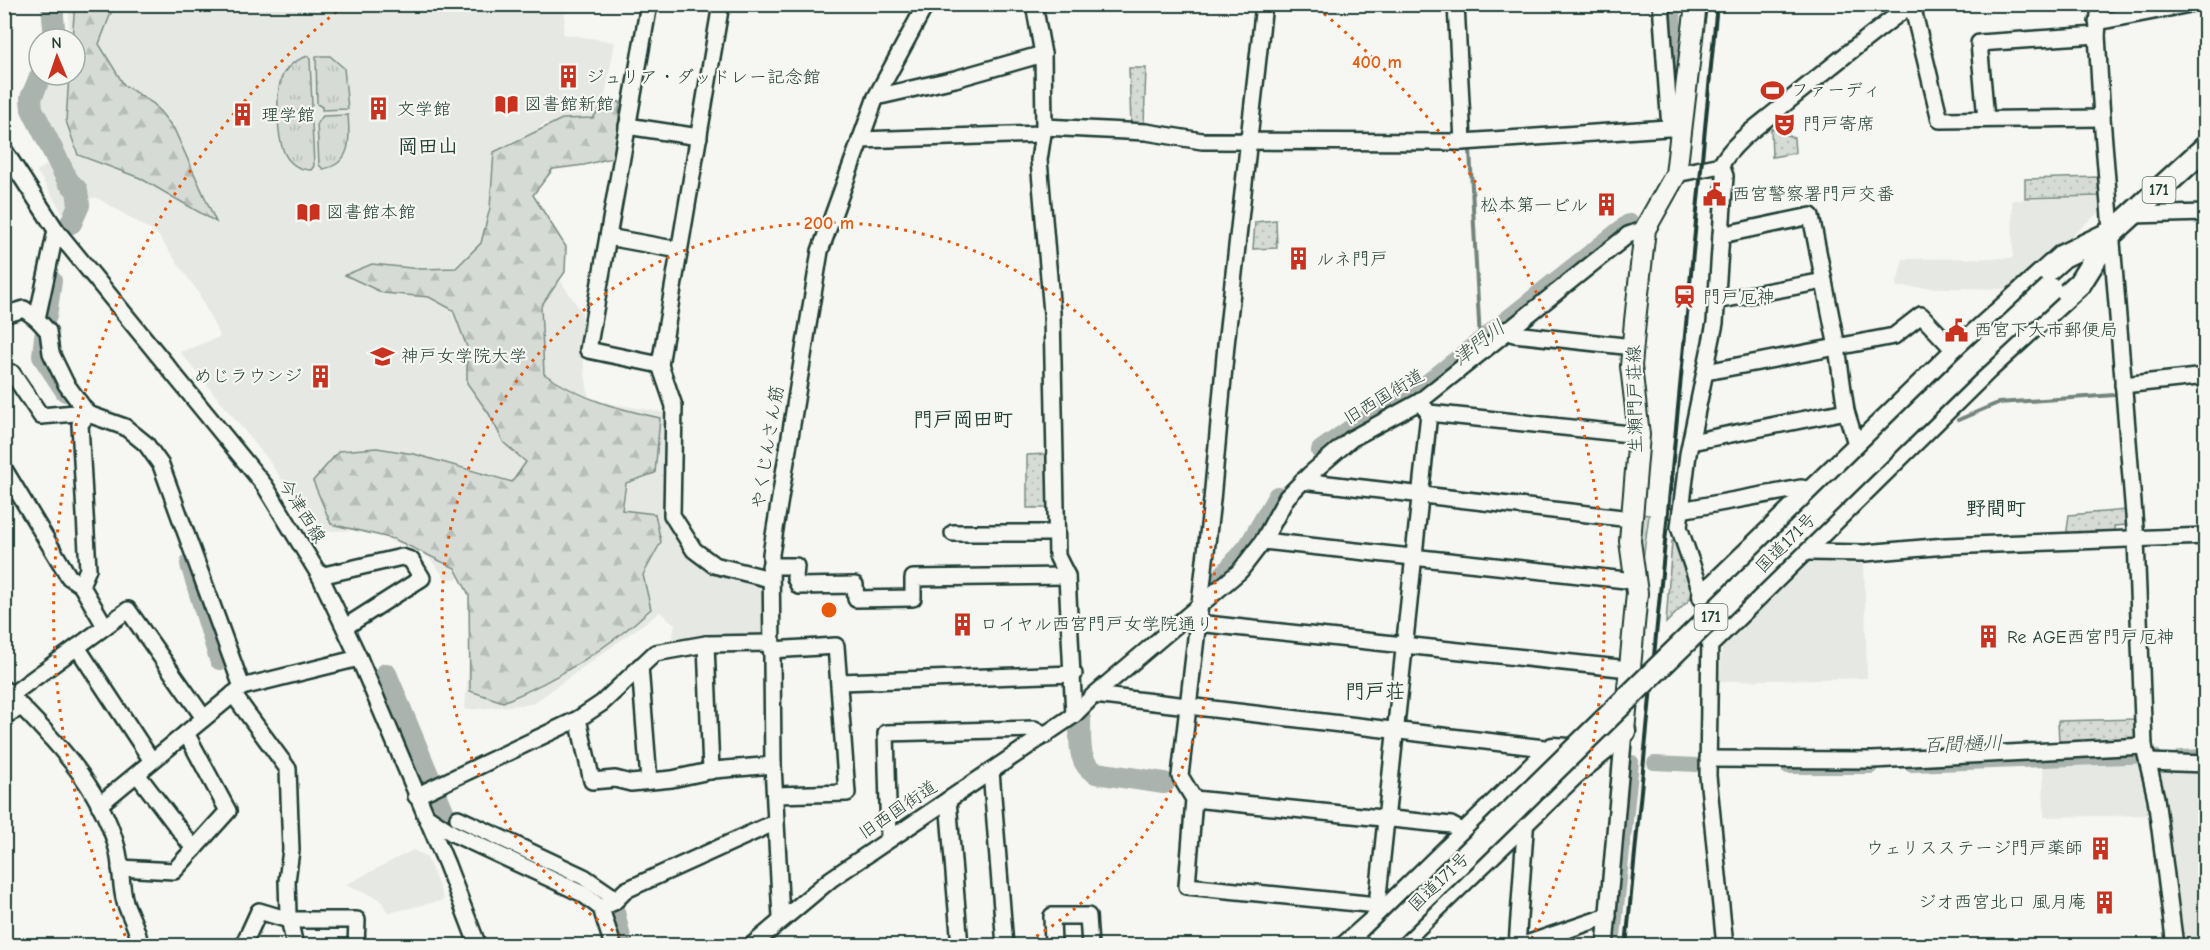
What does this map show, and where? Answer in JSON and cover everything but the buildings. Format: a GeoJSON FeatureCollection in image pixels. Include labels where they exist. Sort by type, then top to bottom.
{"type":"FeatureCollection","features":[{"type":"Feature","properties":{"kind":"highway","name":"国道171号"},"geometry":{"type":"LineString","coordinates":[[1374,945],[1965,368],[2205,147]]}},
{"type":"Feature","properties":{"kind":"highway","name":"171"},"geometry":{"type":"LineString","coordinates":[[1704,596],[1956,352],[2063,256],[2112,232]]}},
{"type":"Feature","properties":{"kind":"highway","name":"171"},"geometry":{"type":"LineString","coordinates":[[1712,639],[1987,368],[2080,283],[2112,232]]}},
{"type":"Feature","properties":{"kind":"highway"},"geometry":{"type":"LineString","coordinates":[[1347,945],[1381,909],[1508,794],[1566,758],[1624,731]]}},
{"type":"Feature","properties":{"kind":"highway"},"geometry":{"type":"LineString","coordinates":[[1394,945],[1527,819],[1566,758]]}},
{"type":"Feature","properties":{"kind":"main road","name":"生瀬門戸荘線"},"geometry":{"type":"LineString","coordinates":[[1624,731],[1637,593],[1630,553],[1639,435],[1631,366],[1645,229],[1676,174],[1676,128],[1696,4]]}},
{"type":"Feature","properties":{"kind":"street"},"geometry":{"type":"LineString","coordinates":[[649,4],[588,350],[660,365]]}},
{"type":"Feature","properties":{"kind":"street"},"geometry":{"type":"LineString","coordinates":[[721,4],[660,365],[674,406],[672,515],[694,550],[714,565],[770,572],[796,566],[795,578],[799,586],[855,585],[856,599],[914,598],[913,578],[1067,576]]}},
{"type":"Feature","properties":{"kind":"street","name":"やくじんさん筋"},"geometry":{"type":"LineString","coordinates":[[781,918],[773,765],[770,572],[820,251],[876,97],[926,4]]}},
{"type":"Feature","properties":{"kind":"street"},"geometry":{"type":"LineString","coordinates":[[1034,4],[1043,54],[1044,131],[1039,160],[1052,313],[1057,556],[1067,576],[1074,674],[1074,715]]}},
{"type":"Feature","properties":{"kind":"street"},"geometry":{"type":"LineString","coordinates":[[1264,4],[1201,604],[1180,777],[1194,799],[1187,886],[1381,909],[1385,820],[1421,495],[1424,407],[1639,435]]}},
{"type":"Feature","properties":{"kind":"street"},"geometry":{"type":"LineString","coordinates":[[1455,4],[1463,142]]}},
{"type":"Feature","properties":{"kind":"street"},"geometry":{"type":"LineString","coordinates":[[860,140],[1044,131],[1146,132],[1191,140],[1249,142],[1400,140],[1463,142],[1676,128],[1661,4]]}},
{"type":"Feature","properties":{"kind":"street"},"geometry":{"type":"LineString","coordinates":[[2100,4],[2097,28],[2102,118],[2136,540],[2146,755],[2156,798],[2175,945]]}},
{"type":"Feature","properties":{"kind":"street"},"geometry":{"type":"LineString","coordinates":[[1986,119],[1979,43],[2097,28],[2190,4]]}},
{"type":"Feature","properties":{"kind":"street"},"geometry":{"type":"LineString","coordinates":[[1725,945],[1708,759],[1712,639],[1704,596],[1679,527],[1691,442],[1706,372],[1716,302],[1725,176],[1721,165],[1726,156],[1762,123],[1857,44],[1912,5],[1940,120],[2102,118]]}},
{"type":"Feature","properties":{"kind":"street"},"geometry":{"type":"LineString","coordinates":[[876,97],[955,79],[1043,54]]}},
{"type":"Feature","properties":{"kind":"street"},"geometry":{"type":"LineString","coordinates":[[627,126],[699,137]]}},
{"type":"Feature","properties":{"kind":"street","name":"今津西線"},"geometry":{"type":"LineString","coordinates":[[4,150],[56,230],[265,486],[320,576],[427,790],[425,815],[478,945]]}},
{"type":"Feature","properties":{"kind":"street"},"geometry":{"type":"LineString","coordinates":[[1676,174],[1721,165]]}},
{"type":"Feature","properties":{"kind":"street"},"geometry":{"type":"LineString","coordinates":[[2132,215],[2205,213]]}},
{"type":"Feature","properties":{"kind":"street"},"geometry":{"type":"LineString","coordinates":[[1721,235],[1811,216],[1837,347],[1846,411],[1857,447]]}},
{"type":"Feature","properties":{"kind":"street","name":"旧西国街道"},"geometry":{"type":"LineString","coordinates":[[751,945],[781,918],[889,839],[1074,715],[1094,695],[1240,571],[1263,541],[1287,497],[1351,439],[1424,407],[1508,328],[1628,235],[1645,229]]}},
{"type":"Feature","properties":{"kind":"street"},"geometry":{"type":"LineString","coordinates":[[37,320],[56,230]]}},
{"type":"Feature","properties":{"kind":"street"},"geometry":{"type":"LineString","coordinates":[[608,237],[679,250]]}},
{"type":"Feature","properties":{"kind":"street"},"geometry":{"type":"LineString","coordinates":[[1716,302],[1824,281]]}},
{"type":"Feature","properties":{"kind":"street"},"geometry":{"type":"LineString","coordinates":[[4,315],[24,309],[48,331],[51,352],[66,384],[88,412]]}},
{"type":"Feature","properties":{"kind":"street"},"geometry":{"type":"LineString","coordinates":[[1706,372],[1894,336],[1921,315],[1956,352]]}},
{"type":"Feature","properties":{"kind":"street"},"geometry":{"type":"LineString","coordinates":[[1508,328],[1514,334],[1633,347]]}},
{"type":"Feature","properties":{"kind":"street"},"geometry":{"type":"LineString","coordinates":[[4,376],[12,373],[41,416],[88,412],[125,427],[146,444],[161,465],[238,691],[288,768],[291,850],[287,881],[289,920],[295,945]]}},
{"type":"Feature","properties":{"kind":"street"},"geometry":{"type":"LineString","coordinates":[[2123,385],[2205,376]]}},
{"type":"Feature","properties":{"kind":"street"},"geometry":{"type":"LineString","coordinates":[[1691,442],[1846,411]]}},
{"type":"Feature","properties":{"kind":"street"},"geometry":{"type":"LineString","coordinates":[[81,585],[88,569],[80,424],[88,412]]}},
{"type":"Feature","properties":{"kind":"street"},"geometry":{"type":"LineString","coordinates":[[4,469],[69,578],[81,585],[105,626]]}},
{"type":"Feature","properties":{"kind":"street"},"geometry":{"type":"LineString","coordinates":[[1302,481],[1631,519]]}},
{"type":"Feature","properties":{"kind":"street"},"geometry":{"type":"LineString","coordinates":[[1681,510],[1801,488],[1812,490]]}},
{"type":"Feature","properties":{"kind":"street"},"geometry":{"type":"LineString","coordinates":[[1778,523],[1802,549],[1808,552],[1865,554],[1946,546],[2205,536]]}},
{"type":"Feature","properties":{"kind":"street"},"geometry":{"type":"LineString","coordinates":[[953,534],[1056,533]]}},
{"type":"Feature","properties":{"kind":"street"},"geometry":{"type":"LineString","coordinates":[[1263,541],[1635,581]]}},
{"type":"Feature","properties":{"kind":"street"},"geometry":{"type":"LineString","coordinates":[[320,576],[402,557],[411,560],[422,578],[345,627]]}},
{"type":"Feature","properties":{"kind":"street"},"geometry":{"type":"LineString","coordinates":[[140,945],[140,938],[125,901],[117,848],[99,805],[81,773],[8,692],[128,610],[204,718]]}},
{"type":"Feature","properties":{"kind":"street"},"geometry":{"type":"LineString","coordinates":[[1197,623],[1629,669]]}},
{"type":"Feature","properties":{"kind":"street"},"geometry":{"type":"LineString","coordinates":[[706,644],[711,771]]}},
{"type":"Feature","properties":{"kind":"street"},"geometry":{"type":"LineString","coordinates":[[427,790],[578,719],[602,703],[655,653],[706,644],[836,646],[847,793],[775,795]]}},
{"type":"Feature","properties":{"kind":"street"},"geometry":{"type":"LineString","coordinates":[[77,647],[152,761]]}},
{"type":"Feature","properties":{"kind":"street"},"geometry":{"type":"LineString","coordinates":[[99,805],[238,691],[359,658]]}},
{"type":"Feature","properties":{"kind":"street"},"geometry":{"type":"LineString","coordinates":[[640,666],[649,782]]}},
{"type":"Feature","properties":{"kind":"street"},"geometry":{"type":"LineString","coordinates":[[840,682],[1074,674]]}},
{"type":"Feature","properties":{"kind":"street"},"geometry":{"type":"LineString","coordinates":[[1094,695],[1396,732],[1566,758]]}},
{"type":"Feature","properties":{"kind":"street"},"geometry":{"type":"LineString","coordinates":[[4,717],[22,707]]}},
{"type":"Feature","properties":{"kind":"street"},"geometry":{"type":"LineString","coordinates":[[578,719],[592,781],[615,779],[631,783],[649,782],[711,771],[773,765]]}},
{"type":"Feature","properties":{"kind":"street"},"geometry":{"type":"LineString","coordinates":[[889,839],[886,734],[1034,729],[1046,735]]}},
{"type":"Feature","properties":{"kind":"street"},"geometry":{"type":"LineString","coordinates":[[1605,945],[1624,731]]}},
{"type":"Feature","properties":{"kind":"street"},"geometry":{"type":"LineString","coordinates":[[120,868],[174,871],[228,811],[186,733]]}},
{"type":"Feature","properties":{"kind":"street"},"geometry":{"type":"LineString","coordinates":[[1708,759],[1874,760],[2146,755],[2205,764]]}},
{"type":"Feature","properties":{"kind":"street"},"geometry":{"type":"LineString","coordinates":[[991,771],[1005,945]]}},
{"type":"Feature","properties":{"kind":"street"},"geometry":{"type":"LineString","coordinates":[[136,774],[194,849]]}},
{"type":"Feature","properties":{"kind":"street"},"geometry":{"type":"LineString","coordinates":[[1508,794],[1527,819],[1519,945],[1608,916]]}},
{"type":"Feature","properties":{"kind":"street"},"geometry":{"type":"LineString","coordinates":[[1194,799],[1451,825],[1466,833]]}},
{"type":"Feature","properties":{"kind":"street"},"geometry":{"type":"LineString","coordinates":[[948,800],[960,945]]}},
{"type":"Feature","properties":{"kind":"street"},"geometry":{"type":"LineString","coordinates":[[425,815],[452,833],[609,904]]}},
{"type":"Feature","properties":{"kind":"street"},"geometry":{"type":"LineString","coordinates":[[458,818],[584,877],[609,904],[613,945]]}},
{"type":"Feature","properties":{"kind":"street"},"geometry":{"type":"LineString","coordinates":[[609,904],[626,890],[776,822]]}},
{"type":"Feature","properties":{"kind":"street"},"geometry":{"type":"LineString","coordinates":[[243,945],[259,911],[289,920],[357,921],[356,945]]}},
{"type":"Feature","properties":{"kind":"street"},"geometry":{"type":"LineString","coordinates":[[1053,945],[1052,916],[1088,916],[1090,945]]}},
{"type":"Feature","properties":{"kind":"shaded area","name":"神戸女学院大学"},"geometry":{"type":"Polygon","coordinates":[[[69,5],[566,5],[563,34],[615,42],[601,117],[543,124],[503,164],[560,280],[582,313],[583,361],[589,400],[666,413],[667,516],[689,553],[712,572],[765,587],[763,636],[708,636],[672,642],[675,624],[660,612],[532,704],[465,710],[475,577],[446,579],[421,547],[395,543],[370,530],[326,531],[298,503],[267,458],[180,352],[220,337],[198,292],[157,234],[96,197],[76,202],[67,220],[37,171],[59,157],[29,97],[37,87],[87,87],[87,27],[69,27],[69,5]]]}},
{"type":"Feature","properties":{"kind":"shaded area"},"geometry":{"type":"Polygon","coordinates":[[[2099,197],[2100,211],[2012,289],[1896,287],[1903,259],[2013,258],[2012,200],[2099,197]]]}},
{"type":"Feature","properties":{"kind":"shaded area"},"geometry":{"type":"Polygon","coordinates":[[[1804,559],[1864,561],[1867,678],[1720,681],[1722,645],[1726,637],[1804,559]]]}},
{"type":"Feature","properties":{"kind":"shaded area"},"geometry":{"type":"Polygon","coordinates":[[[2140,761],[2155,815],[2044,817],[2043,763],[2140,761]]]}},
{"type":"Feature","properties":{"kind":"shaded area"},"geometry":{"type":"Polygon","coordinates":[[[2162,769],[2205,769],[2205,945],[2181,945],[2173,860],[2159,774],[2162,769]]]}},
{"type":"Feature","properties":{"kind":"shaded area"},"geometry":{"type":"Polygon","coordinates":[[[413,850],[427,857],[444,900],[388,913],[380,899],[345,885],[413,850]]]}},
{"type":"Feature","properties":{"kind":"green space"},"geometry":{"type":"Polygon","coordinates":[[[75,5],[114,5],[99,44],[124,85],[154,104],[174,129],[216,222],[140,178],[78,155],[66,121],[68,87],[87,87],[87,27],[73,27],[75,5]]]}},
{"type":"Feature","properties":{"kind":"green space"},"geometry":{"type":"Polygon","coordinates":[[[308,56],[312,105],[306,111],[278,112],[278,93],[282,77],[291,65],[308,56]]]}},
{"type":"Feature","properties":{"kind":"green space"},"geometry":{"type":"Polygon","coordinates":[[[316,56],[330,56],[344,68],[348,109],[322,110],[322,107],[317,104],[316,56]]]}},
{"type":"Feature","properties":{"kind":"green space"},"geometry":{"type":"Polygon","coordinates":[[[1129,68],[1146,68],[1144,125],[1131,125],[1129,68]]]}},
{"type":"Feature","properties":{"kind":"green space"},"geometry":{"type":"Polygon","coordinates":[[[606,100],[620,102],[616,157],[584,165],[553,169],[533,195],[566,247],[565,272],[541,306],[544,374],[586,397],[628,411],[660,418],[655,473],[626,483],[622,510],[655,514],[661,542],[643,575],[651,609],[581,662],[503,702],[470,691],[469,595],[455,568],[394,539],[331,524],[313,481],[339,451],[377,448],[414,454],[512,482],[526,462],[504,443],[489,414],[467,383],[467,347],[453,310],[429,297],[383,293],[345,275],[372,264],[421,269],[456,268],[481,243],[490,208],[494,152],[562,119],[593,118],[606,100]]]}},
{"type":"Feature","properties":{"kind":"green space"},"geometry":{"type":"Polygon","coordinates":[[[348,115],[349,141],[344,156],[339,162],[323,169],[319,165],[317,123],[323,116],[348,115]]]}},
{"type":"Feature","properties":{"kind":"green space"},"geometry":{"type":"Polygon","coordinates":[[[305,117],[312,123],[314,166],[311,170],[294,165],[288,159],[281,144],[278,118],[305,117]]]}},
{"type":"Feature","properties":{"kind":"green space"},"geometry":{"type":"Polygon","coordinates":[[[1771,128],[1794,138],[1795,153],[1772,157],[1771,128]]]}},
{"type":"Feature","properties":{"kind":"green space"},"geometry":{"type":"Polygon","coordinates":[[[2099,177],[2099,196],[2025,198],[2025,179],[2099,177]]]}},
{"type":"Feature","properties":{"kind":"green space"},"geometry":{"type":"Polygon","coordinates":[[[1276,220],[1277,248],[1253,249],[1255,222],[1276,220]]]}},
{"type":"Feature","properties":{"kind":"green space"},"geometry":{"type":"Polygon","coordinates":[[[1047,454],[1047,508],[1027,508],[1027,455],[1047,454]]]}},
{"type":"Feature","properties":{"kind":"green space"},"geometry":{"type":"Polygon","coordinates":[[[2127,510],[2128,525],[2114,526],[2115,537],[2066,538],[2069,515],[2127,510]]]}},
{"type":"Feature","properties":{"kind":"green space"},"geometry":{"type":"Polygon","coordinates":[[[1640,514],[1649,515],[1642,567],[1640,514]]]}},
{"type":"Feature","properties":{"kind":"green space"},"geometry":{"type":"Polygon","coordinates":[[[1677,539],[1696,593],[1666,623],[1672,541],[1677,539]]]}},
{"type":"Feature","properties":{"kind":"green space"},"geometry":{"type":"Polygon","coordinates":[[[2138,719],[2138,734],[2131,740],[2059,742],[2058,721],[2138,719]]]}},
{"type":"Feature","properties":{"kind":"waterway"},"geometry":{"type":"LineString","coordinates":[[52,4],[54,27]]}},
{"type":"Feature","properties":{"kind":"waterway","name":"津門川"},"geometry":{"type":"LineString","coordinates":[[1669,4],[1676,86],[1674,108]]}},
{"type":"Feature","properties":{"kind":"waterway"},"geometry":{"type":"LineString","coordinates":[[36,87],[31,98],[32,109],[68,181],[77,190],[79,205],[71,223]]}},
{"type":"Feature","properties":{"kind":"waterway"},"geometry":{"type":"LineString","coordinates":[[1470,149],[1480,341]]}},
{"type":"Feature","properties":{"kind":"waterway","name":"津門川"},"geometry":{"type":"LineString","coordinates":[[1322,451],[1357,426],[1416,394],[1629,225]]}},
{"type":"Feature","properties":{"kind":"waterway"},"geometry":{"type":"LineString","coordinates":[[46,316],[51,281]]}},
{"type":"Feature","properties":{"kind":"waterway"},"geometry":{"type":"LineString","coordinates":[[45,337],[43,356],[66,391]]}},
{"type":"Feature","properties":{"kind":"waterway"},"geometry":{"type":"LineString","coordinates":[[2182,386],[2206,384]]}},
{"type":"Feature","properties":{"kind":"waterway"},"geometry":{"type":"LineString","coordinates":[[1958,420],[1998,403],[2115,395]]}},
{"type":"Feature","properties":{"kind":"waterway","name":"津門川"},"geometry":{"type":"LineString","coordinates":[[1220,580],[1249,547],[1278,497]]}},
{"type":"Feature","properties":{"kind":"waterway"},"geometry":{"type":"LineString","coordinates":[[191,564],[220,659]]}},
{"type":"Feature","properties":{"kind":"waterway"},"geometry":{"type":"LineString","coordinates":[[386,674],[446,818],[454,827],[599,895],[614,912],[622,946]]}},
{"type":"Feature","properties":{"kind":"waterway","name":"津門川"},"geometry":{"type":"LineString","coordinates":[[1080,719],[1082,757],[1090,769],[1096,773],[1164,783]]}},
{"type":"Feature","properties":{"kind":"waterway","name":"百間樋川"},"geometry":{"type":"LineString","coordinates":[[1911,765],[2155,756]]}},
{"type":"Feature","properties":{"kind":"waterway","name":"百間樋川"},"geometry":{"type":"LineString","coordinates":[[2181,757],[2206,756]]}},
{"type":"Feature","properties":{"kind":"waterway","name":"百間樋川"},"geometry":{"type":"LineString","coordinates":[[1613,946],[1632,762]]}},
{"type":"Feature","properties":{"kind":"waterway","name":"百間樋川"},"geometry":{"type":"LineString","coordinates":[[1654,763],[1697,765]]}},
{"type":"Feature","properties":{"kind":"waterway","name":"百間樋川"},"geometry":{"type":"LineString","coordinates":[[1788,767],[1871,767]]}},
{"type":"Feature","properties":{"kind":"waterway"},"geometry":{"type":"LineString","coordinates":[[1370,896],[1372,881]]}},
{"type":"Feature","properties":{"kind":"railway"},"geometry":{"type":"LineString","coordinates":[[1626,946],[1717,4]]}},
{"type":"Feature","properties":{"kind":"place","name":"ジュリア・ダッドレー記念館"},"geometry":{"type":"Point","coordinates":[568,77]}},
{"type":"Feature","properties":{"kind":"place","name":"ファーディ"},"geometry":{"type":"Point","coordinates":[1773,90]}},
{"type":"Feature","properties":{"kind":"place","name":"図書館新館"},"geometry":{"type":"Point","coordinates":[506,104]}},
{"type":"Feature","properties":{"kind":"place","name":"文学館"},"geometry":{"type":"Point","coordinates":[379,109]}},
{"type":"Feature","properties":{"kind":"place","name":"理学館"},"geometry":{"type":"Point","coordinates":[243,115]}},
{"type":"Feature","properties":{"kind":"place","name":"門戸寄席"},"geometry":{"type":"Point","coordinates":[1785,124]}},
{"type":"Feature","properties":{"kind":"place","name":"西宮警察署門戸交番"},"geometry":{"type":"Point","coordinates":[1714,194]}},
{"type":"Feature","properties":{"kind":"place","name":"松本第一ビル"},"geometry":{"type":"Point","coordinates":[1606,205]}},
{"type":"Feature","properties":{"kind":"place","name":"図書館本館"},"geometry":{"type":"Point","coordinates":[308,212]}},
{"type":"Feature","properties":{"kind":"place","name":"ルネ門戸"},"geometry":{"type":"Point","coordinates":[1298,259]}},
{"type":"Feature","properties":{"kind":"place","name":"門戸厄神"},"geometry":{"type":"Point","coordinates":[1685,297]}},
{"type":"Feature","properties":{"kind":"place","name":"西宮下大市郵便局"},"geometry":{"type":"Point","coordinates":[1956,330]}},
{"type":"Feature","properties":{"kind":"place","name":"神戸女学院大学"},"geometry":{"type":"Point","coordinates":[383,356]}},
{"type":"Feature","properties":{"kind":"place","name":"めじラウンジ"},"geometry":{"type":"Point","coordinates":[320,376]}},
{"type":"Feature","properties":{"kind":"place","name":"ロイヤル西宮門戸女学院通り"},"geometry":{"type":"Point","coordinates":[962,624]}},
{"type":"Feature","properties":{"kind":"place","name":"Re AGE西宮門戸厄神"},"geometry":{"type":"Point","coordinates":[1989,637]}},
{"type":"Feature","properties":{"kind":"place","name":"ウェリスステージ門戸薬師"},"geometry":{"type":"Point","coordinates":[2101,848]}},
{"type":"Feature","properties":{"kind":"place","name":"ジオ西宮北口 風月庵"},"geometry":{"type":"Point","coordinates":[2104,902]}},
{"type":"Feature","properties":{"kind":"district","name":"岡田山"},"geometry":{"type":"Point","coordinates":[428,146]}},
{"type":"Feature","properties":{"kind":"district","name":"門戸岡田町"},"geometry":{"type":"Point","coordinates":[963,419]}},
{"type":"Feature","properties":{"kind":"district","name":"野間町"},"geometry":{"type":"Point","coordinates":[1996,508]}},
{"type":"Feature","properties":{"kind":"district","name":"門戸荘"},"geometry":{"type":"Point","coordinates":[1375,691]}}]}
